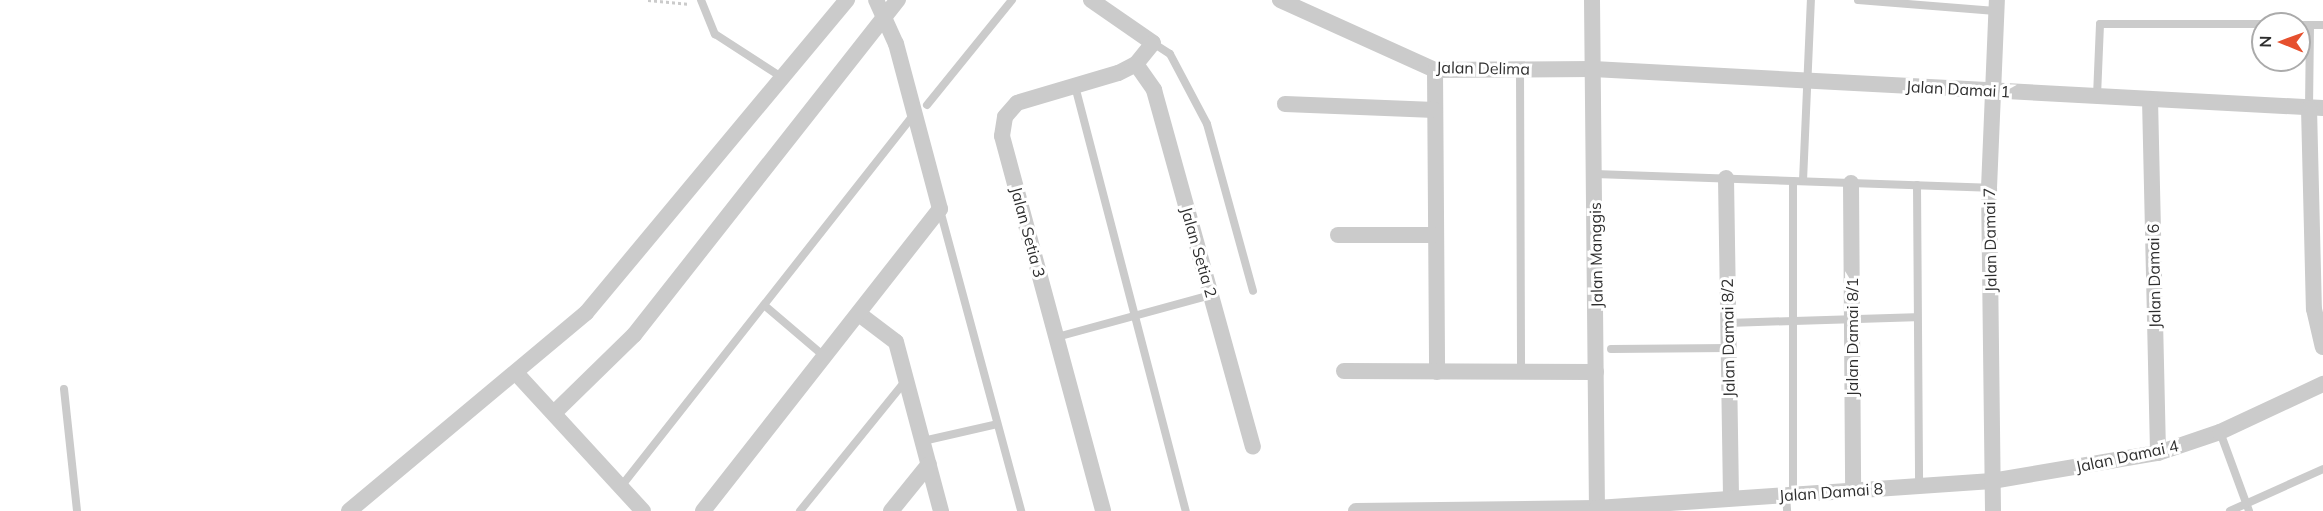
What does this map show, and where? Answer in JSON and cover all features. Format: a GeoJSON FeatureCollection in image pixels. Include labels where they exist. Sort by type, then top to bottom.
{"type":"FeatureCollection","features":[{"type":"Feature","properties":{"kind":"street"},"geometry":{"type":"LineString","coordinates":[[349,511],[517,374],[632,263],[847,0]]}},
{"type":"Feature","properties":{"kind":"street"},"geometry":{"type":"LineString","coordinates":[[704,511],[824,356],[860,314],[940,208],[921,108],[876,0]]}},
{"type":"Feature","properties":{"kind":"street"},"geometry":{"type":"LineString","coordinates":[[554,413],[634,335],[898,0]]}},
{"type":"Feature","properties":{"kind":"street"},"geometry":{"type":"LineString","coordinates":[[1092,0],[1153,43],[1136,64]]}},
{"type":"Feature","properties":{"kind":"street","name":"Jalan Delima"},"geometry":{"type":"LineString","coordinates":[[1280,0],[1435,70],[1593,69]]}},
{"type":"Feature","properties":{"kind":"street","name":"Jalan Manggis"},"geometry":{"type":"LineString","coordinates":[[1592,0],[1597,510]]}},
{"type":"Feature","properties":{"kind":"street","name":"Jalan Damai 7"},"geometry":{"type":"LineString","coordinates":[[1993,511],[1989,188],[1996,5]]}},
{"type":"Feature","properties":{"kind":"street","name":"Jalan Setia 3"},"geometry":{"type":"LineString","coordinates":[[1103,511],[1002,136],[1005,117],[1017,103],[1075,86],[1136,64]]}},
{"type":"Feature","properties":{"kind":"street","name":"Jalan Setia 2"},"geometry":{"type":"LineString","coordinates":[[1136,64],[1154,90],[1253,446]]}},
{"type":"Feature","properties":{"kind":"street","name":"Jalan Damai 1"},"geometry":{"type":"LineString","coordinates":[[1593,69],[2316,108]]}},
{"type":"Feature","properties":{"kind":"street"},"geometry":{"type":"LineString","coordinates":[[1435,70],[1437,372]]}},
{"type":"Feature","properties":{"kind":"street","name":"Jalan Damai 6"},"geometry":{"type":"LineString","coordinates":[[2150,99],[2158,453]]}},
{"type":"Feature","properties":{"kind":"street"},"geometry":{"type":"LineString","coordinates":[[1285,104],[1435,110]]}},
{"type":"Feature","properties":{"kind":"street"},"geometry":{"type":"LineString","coordinates":[[2316,108],[2314,309],[2323,347]]}},
{"type":"Feature","properties":{"kind":"street","name":"Jalan Damai 8/2"},"geometry":{"type":"LineString","coordinates":[[1726,178],[1731,497]]}},
{"type":"Feature","properties":{"kind":"street","name":"Jalan Damai 8/1"},"geometry":{"type":"LineString","coordinates":[[1851,183],[1853,491]]}},
{"type":"Feature","properties":{"kind":"street"},"geometry":{"type":"LineString","coordinates":[[1338,235],[1435,235]]}},
{"type":"Feature","properties":{"kind":"street"},"geometry":{"type":"LineString","coordinates":[[860,314],[896,342],[941,511]]}},
{"type":"Feature","properties":{"kind":"street"},"geometry":{"type":"LineString","coordinates":[[1344,371],[1596,372]]}},
{"type":"Feature","properties":{"kind":"street"},"geometry":{"type":"LineString","coordinates":[[517,374],[623,484],[644,511]]}},
{"type":"Feature","properties":{"kind":"street","name":"Jalan Damai 4"},"geometry":{"type":"LineString","coordinates":[[1992,481],[2158,453],[2220,432],[2323,384]]}},
{"type":"Feature","properties":{"kind":"street"},"geometry":{"type":"LineString","coordinates":[[891,511],[929,464]]}},
{"type":"Feature","properties":{"kind":"street","name":"Jalan Damai 8"},"geometry":{"type":"LineString","coordinates":[[1356,511],[1597,510],[1731,497],[1789,501],[1853,491],[1992,481]]}},
{"type":"Feature","properties":{"kind":"lane"},"geometry":{"type":"LineString","coordinates":[[623,484],[921,108],[1012,0]]}},
{"type":"Feature","properties":{"kind":"lane"},"geometry":{"type":"LineString","coordinates":[[1803,181],[1811,0]]}},
{"type":"Feature","properties":{"kind":"lane"},"geometry":{"type":"LineString","coordinates":[[1858,0],[1996,5]]}},
{"type":"Feature","properties":{"kind":"lane"},"geometry":{"type":"LineString","coordinates":[[701,3],[714,34],[784,78]]}},
{"type":"Feature","properties":{"kind":"lane"},"geometry":{"type":"LineString","coordinates":[[2097,96],[2100,24],[2251,24]]}},
{"type":"Feature","properties":{"kind":"lane"},"geometry":{"type":"LineString","coordinates":[[2311,39],[2316,108]]}},
{"type":"Feature","properties":{"kind":"lane"},"geometry":{"type":"LineString","coordinates":[[1153,43],[1170,54],[1207,124],[1253,291]]}},
{"type":"Feature","properties":{"kind":"lane"},"geometry":{"type":"LineString","coordinates":[[1520,69],[1521,372]]}},
{"type":"Feature","properties":{"kind":"lane"},"geometry":{"type":"LineString","coordinates":[[1075,86],[1186,511]]}},
{"type":"Feature","properties":{"kind":"lane"},"geometry":{"type":"LineString","coordinates":[[1595,174],[1989,188]]}},
{"type":"Feature","properties":{"kind":"lane"},"geometry":{"type":"LineString","coordinates":[[1789,501],[1793,181]]}},
{"type":"Feature","properties":{"kind":"lane"},"geometry":{"type":"LineString","coordinates":[[1917,185],[1914,317],[1919,487]]}},
{"type":"Feature","properties":{"kind":"lane"},"geometry":{"type":"LineString","coordinates":[[940,208],[1021,511]]}},
{"type":"Feature","properties":{"kind":"lane"},"geometry":{"type":"LineString","coordinates":[[1057,338],[1211,295]]}},
{"type":"Feature","properties":{"kind":"lane"},"geometry":{"type":"LineString","coordinates":[[764,305],[824,356]]}},
{"type":"Feature","properties":{"kind":"lane"},"geometry":{"type":"LineString","coordinates":[[1728,323],[1914,317]]}},
{"type":"Feature","properties":{"kind":"lane"},"geometry":{"type":"LineString","coordinates":[[1611,349],[1729,348]]}},
{"type":"Feature","properties":{"kind":"lane"},"geometry":{"type":"LineString","coordinates":[[800,511],[907,380]]}},
{"type":"Feature","properties":{"kind":"lane"},"geometry":{"type":"LineString","coordinates":[[64,388],[77,511]]}},
{"type":"Feature","properties":{"kind":"lane"},"geometry":{"type":"LineString","coordinates":[[923,441],[997,423]]}},
{"type":"Feature","properties":{"kind":"lane"},"geometry":{"type":"LineString","coordinates":[[2220,432],[2248,509]]}},
{"type":"Feature","properties":{"kind":"lane"},"geometry":{"type":"LineString","coordinates":[[2230,511],[2248,509],[2323,469]]}},
{"type":"Feature","properties":{"kind":"path"},"geometry":{"type":"LineString","coordinates":[[648,0],[701,3]]}}]}
